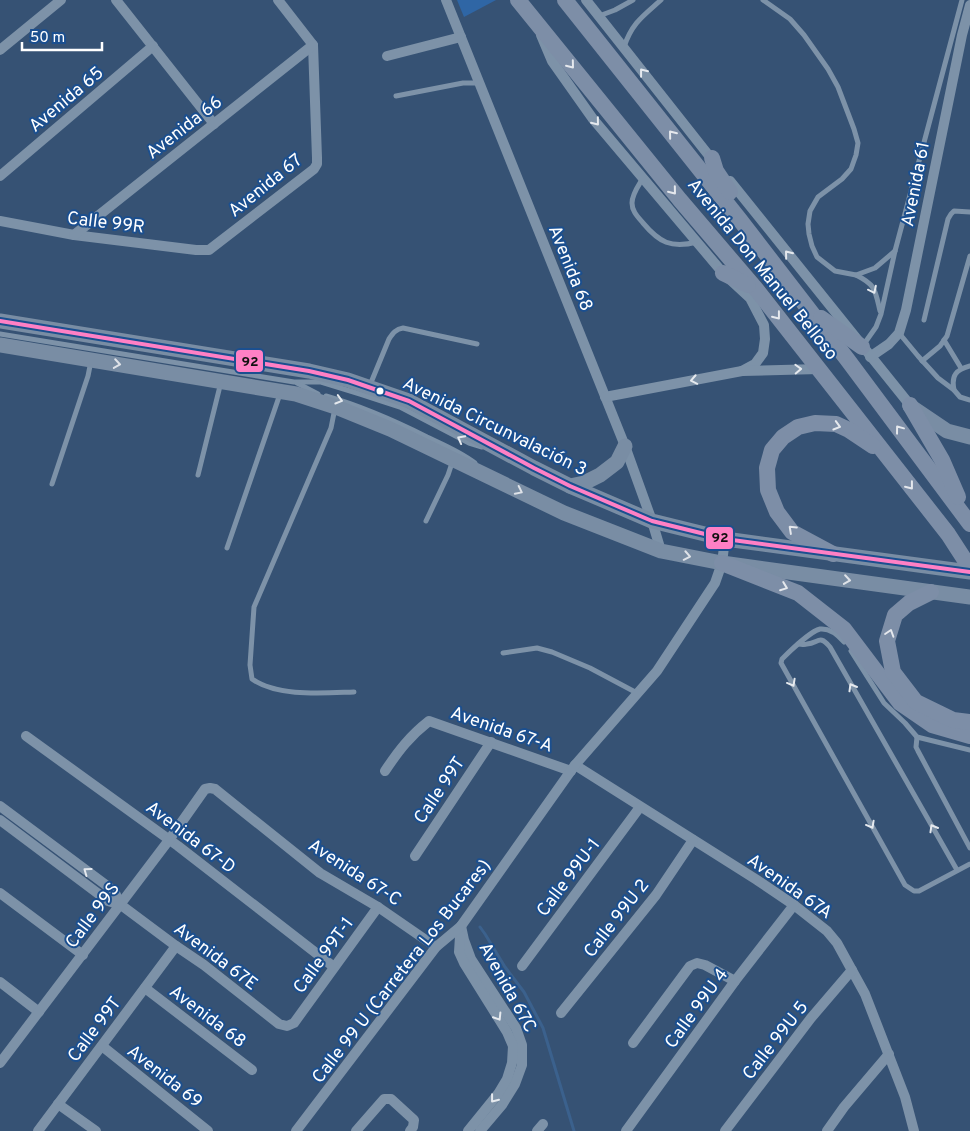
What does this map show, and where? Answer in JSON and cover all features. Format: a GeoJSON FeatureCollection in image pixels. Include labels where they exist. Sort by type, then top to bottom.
{"type":"FeatureCollection","features":[{"type":"Feature","properties":{"kind":"main road","name":"Avenida Don Manuel Belloso"},"geometry":{"type":"LineString","coordinates":[[518,0],[747,285],[819,369],[948,534],[970,568]]}},
{"type":"Feature","properties":{"kind":"main road","name":"Avenida Don Manuel Belloso"},"geometry":{"type":"LineString","coordinates":[[565,0],[808,308],[969,523]]}},
{"type":"Feature","properties":{"kind":"main road"},"geometry":{"type":"LineString","coordinates":[[712,158],[716,171],[737,202],[740,220]]}},
{"type":"Feature","properties":{"kind":"main road"},"geometry":{"type":"LineString","coordinates":[[723,273],[747,285]]}},
{"type":"Feature","properties":{"kind":"main road"},"geometry":{"type":"LineString","coordinates":[[808,308],[866,352]]}},
{"type":"Feature","properties":{"kind":"main road","name":"Avenida Circunvalación 3"},"geometry":{"type":"LineString","coordinates":[[0,321],[309,371],[348,380],[408,401],[570,486],[652,521],[725,539],[970,572]]}},
{"type":"Feature","properties":{"kind":"main road"},"geometry":{"type":"LineString","coordinates":[[0,345],[296,394],[390,429],[564,513],[661,551],[722,563],[970,597]]}},
{"type":"Feature","properties":{"kind":"main road"},"geometry":{"type":"LineString","coordinates":[[910,406],[942,460],[969,523]]}},
{"type":"Feature","properties":{"kind":"main road"},"geometry":{"type":"LineString","coordinates":[[910,406],[947,431],[970,437]]}},
{"type":"Feature","properties":{"kind":"main road"},"geometry":{"type":"LineString","coordinates":[[833,554],[792,532],[777,512],[768,490],[767,468],[772,450],[783,437],[798,427],[815,423],[836,424],[850,430],[887,457]]}},
{"type":"Feature","properties":{"kind":"main road"},"geometry":{"type":"LineString","coordinates":[[570,486],[600,475],[617,462],[625,446]]}},
{"type":"Feature","properties":{"kind":"main road"},"geometry":{"type":"LineString","coordinates":[[722,563],[798,593],[844,629],[900,703],[932,725],[969,746]]}},
{"type":"Feature","properties":{"kind":"main road"},"geometry":{"type":"LineString","coordinates":[[931,592],[909,603],[895,615],[887,641],[893,672],[916,702],[953,720],[970,722]]}},
{"type":"Feature","properties":{"kind":"street"},"geometry":{"type":"LineString","coordinates":[[0,50],[60,0]]}},
{"type":"Feature","properties":{"kind":"street"},"geometry":{"type":"LineString","coordinates":[[116,0],[214,124]]}},
{"type":"Feature","properties":{"kind":"street"},"geometry":{"type":"LineString","coordinates":[[278,0],[313,45]]}},
{"type":"Feature","properties":{"kind":"street","name":"Avenida 68"},"geometry":{"type":"LineString","coordinates":[[446,0],[625,446],[661,551]]}},
{"type":"Feature","properties":{"kind":"street","name":"Avenida Don Manuel Belloso"},"geometry":{"type":"LineString","coordinates":[[586,0],[910,406]]}},
{"type":"Feature","properties":{"kind":"street","name":"Avenida 61"},"geometry":{"type":"LineString","coordinates":[[866,352],[889,344],[899,332],[906,310],[962,35],[970,5]]}},
{"type":"Feature","properties":{"kind":"street"},"geometry":{"type":"LineString","coordinates":[[535,21],[552,61],[593,119],[723,273]]}},
{"type":"Feature","properties":{"kind":"street"},"geometry":{"type":"LineString","coordinates":[[387,56],[461,37]]}},
{"type":"Feature","properties":{"kind":"street","name":"Avenida 67"},"geometry":{"type":"LineString","coordinates":[[209,250],[314,169],[317,164],[313,45]]}},
{"type":"Feature","properties":{"kind":"street","name":"Avenida 66"},"geometry":{"type":"LineString","coordinates":[[74,235],[313,45]]}},
{"type":"Feature","properties":{"kind":"street","name":"Avenida 65"},"geometry":{"type":"LineString","coordinates":[[0,176],[153,46]]}},
{"type":"Feature","properties":{"kind":"street","name":"Calle 99R"},"geometry":{"type":"LineString","coordinates":[[0,221],[74,235],[209,250]]}},
{"type":"Feature","properties":{"kind":"street"},"geometry":{"type":"LineString","coordinates":[[742,371],[755,364],[763,352],[765,338],[764,325],[747,285]]}},
{"type":"Feature","properties":{"kind":"street"},"geometry":{"type":"LineString","coordinates":[[605,397],[742,371],[819,369]]}},
{"type":"Feature","properties":{"kind":"street","name":"Calle 99 U (Carretera Los Bucares)"},"geometry":{"type":"LineString","coordinates":[[296,1131],[436,947],[461,926],[573,768],[657,671],[716,583],[722,563],[725,539]]}},
{"type":"Feature","properties":{"kind":"street","name":"Avenida 67-A"},"geometry":{"type":"LineString","coordinates":[[385,771],[404,744],[429,721],[573,768]]}},
{"type":"Feature","properties":{"kind":"street","name":"Avenida 67-D"},"geometry":{"type":"LineString","coordinates":[[26,736],[169,840],[334,967]]}},
{"type":"Feature","properties":{"kind":"street","name":"Calle 99T"},"geometry":{"type":"LineString","coordinates":[[415,856],[491,742]]}},
{"type":"Feature","properties":{"kind":"street","name":"Avenida 67A"},"geometry":{"type":"LineString","coordinates":[[573,768],[758,880],[828,931],[837,943],[865,994],[905,1098],[914,1131]]}},
{"type":"Feature","properties":{"kind":"street","name":"Calle 99S"},"geometry":{"type":"LineString","coordinates":[[0,1063],[83,955],[205,789],[210,788]]}},
{"type":"Feature","properties":{"kind":"street","name":"Avenida 67-C"},"geometry":{"type":"LineString","coordinates":[[210,788],[215,789],[320,873],[378,907],[436,947]]}},
{"type":"Feature","properties":{"kind":"street","name":"Avenida 67E"},"geometry":{"type":"LineString","coordinates":[[0,806],[114,892],[121,904],[204,965],[279,1024],[287,1026],[294,1023]]}},
{"type":"Feature","properties":{"kind":"street","name":"Calle 99U-1"},"geometry":{"type":"LineString","coordinates":[[522,966],[640,807]]}},
{"type":"Feature","properties":{"kind":"street","name":"Avenida 67E"},"geometry":{"type":"LineString","coordinates":[[0,820],[108,901],[121,904]]}},
{"type":"Feature","properties":{"kind":"street","name":"Calle 99U 2"},"geometry":{"type":"LineString","coordinates":[[561,1013],[656,895],[693,840]]}},
{"type":"Feature","properties":{"kind":"street"},"geometry":{"type":"LineString","coordinates":[[0,893],[83,955]]}},
{"type":"Feature","properties":{"kind":"street","name":"Calle 99U 4"},"geometry":{"type":"LineString","coordinates":[[626,1131],[735,981],[794,905]]}},
{"type":"Feature","properties":{"kind":"street","name":"Calle 99T-1"},"geometry":{"type":"LineString","coordinates":[[294,1023],[378,907]]}},
{"type":"Feature","properties":{"kind":"street","name":"Avenida 67C"},"geometry":{"type":"LineString","coordinates":[[461,926],[459,952],[464,964],[508,1032],[517,1064]]}},
{"type":"Feature","properties":{"kind":"street","name":"Calle 99T"},"geometry":{"type":"LineString","coordinates":[[38,1131],[176,946]]}},
{"type":"Feature","properties":{"kind":"street"},"geometry":{"type":"LineString","coordinates":[[633,1043],[690,966],[697,963],[705,965],[735,981]]}},
{"type":"Feature","properties":{"kind":"street","name":"Calle 99U 5"},"geometry":{"type":"LineString","coordinates":[[725,1131],[812,1018],[852,970]]}},
{"type":"Feature","properties":{"kind":"street"},"geometry":{"type":"LineString","coordinates":[[0,982],[39,1012]]}},
{"type":"Feature","properties":{"kind":"street","name":"Avenida 68"},"geometry":{"type":"LineString","coordinates":[[145,988],[252,1070]]}},
{"type":"Feature","properties":{"kind":"street","name":"Avenida 69"},"geometry":{"type":"LineString","coordinates":[[102,1046],[208,1131]]}},
{"type":"Feature","properties":{"kind":"street"},"geometry":{"type":"LineString","coordinates":[[826,1131],[844,1106],[888,1054]]}},
{"type":"Feature","properties":{"kind":"street"},"geometry":{"type":"LineString","coordinates":[[468,1131],[498,1094],[517,1064]]}},
{"type":"Feature","properties":{"kind":"street"},"geometry":{"type":"LineString","coordinates":[[480,1131],[502,1105],[515,1084],[517,1064]]}},
{"type":"Feature","properties":{"kind":"street"},"geometry":{"type":"LineString","coordinates":[[356,1131],[384,1099],[391,1099],[414,1120],[410,1131]]}},
{"type":"Feature","properties":{"kind":"street"},"geometry":{"type":"LineString","coordinates":[[58,1104],[96,1131]]}},
{"type":"Feature","properties":{"kind":"lane"},"geometry":{"type":"LineString","coordinates":[[599,16],[633,0]]}},
{"type":"Feature","properties":{"kind":"lane"},"geometry":{"type":"LineString","coordinates":[[624,48],[628,34],[636,23],[661,0]]}},
{"type":"Feature","properties":{"kind":"lane"},"geometry":{"type":"LineString","coordinates":[[763,0],[790,19],[828,69],[838,87],[858,143],[851,169],[842,179],[818,197],[810,211],[808,224],[812,246],[817,257],[835,271],[856,275],[868,281],[875,289],[881,314]]}},
{"type":"Feature","properties":{"kind":"lane"},"geometry":{"type":"LineString","coordinates":[[866,352],[881,314],[895,251],[962,0]]}},
{"type":"Feature","properties":{"kind":"lane"},"geometry":{"type":"LineString","coordinates":[[396,96],[479,83]]}},
{"type":"Feature","properties":{"kind":"lane"},"geometry":{"type":"LineString","coordinates":[[643,178],[632,201],[633,212],[659,239],[684,246],[697,242]]}},
{"type":"Feature","properties":{"kind":"lane"},"geometry":{"type":"LineString","coordinates":[[924,320],[948,219],[954,211],[970,212]]}},
{"type":"Feature","properties":{"kind":"lane"},"geometry":{"type":"LineString","coordinates":[[856,275],[875,268],[895,251]]}},
{"type":"Feature","properties":{"kind":"lane"},"geometry":{"type":"LineString","coordinates":[[922,361],[940,346],[947,336],[970,256]]}},
{"type":"Feature","properties":{"kind":"lane"},"geometry":{"type":"LineString","coordinates":[[369,388],[389,339],[398,329],[403,328],[477,344]]}},
{"type":"Feature","properties":{"kind":"lane"},"geometry":{"type":"LineString","coordinates":[[899,332],[938,378],[960,397],[970,400]]}},
{"type":"Feature","properties":{"kind":"lane"},"geometry":{"type":"LineString","coordinates":[[0,334],[294,382],[321,382],[400,408],[469,443],[507,454]]}},
{"type":"Feature","properties":{"kind":"lane"},"geometry":{"type":"LineString","coordinates":[[944,340],[961,368]]}},
{"type":"Feature","properties":{"kind":"lane"},"geometry":{"type":"LineString","coordinates":[[52,484],[92,360]]}},
{"type":"Feature","properties":{"kind":"lane"},"geometry":{"type":"LineString","coordinates":[[954,390],[955,374],[961,368],[970,366]]}},
{"type":"Feature","properties":{"kind":"lane"},"geometry":{"type":"LineString","coordinates":[[198,475],[222,382]]}},
{"type":"Feature","properties":{"kind":"lane"},"geometry":{"type":"LineString","coordinates":[[294,382],[317,394],[347,402],[395,420],[465,455],[499,482]]}},
{"type":"Feature","properties":{"kind":"lane"},"geometry":{"type":"LineString","coordinates":[[227,548],[281,392]]}},
{"type":"Feature","properties":{"kind":"lane"},"geometry":{"type":"LineString","coordinates":[[336,408],[331,428],[254,607],[250,665],[252,679],[259,684],[286,692],[354,692]]}},
{"type":"Feature","properties":{"kind":"lane"},"geometry":{"type":"LineString","coordinates":[[426,521],[453,460]]}},
{"type":"Feature","properties":{"kind":"lane"},"geometry":{"type":"LineString","coordinates":[[969,746],[917,737],[884,703],[843,640],[828,630],[818,629],[782,659],[781,663],[905,885],[914,891],[919,890],[970,864]]}},
{"type":"Feature","properties":{"kind":"lane"},"geometry":{"type":"LineString","coordinates":[[798,644],[808,644],[822,640],[830,647],[957,870]]}},
{"type":"Feature","properties":{"kind":"lane"},"geometry":{"type":"LineString","coordinates":[[504,653],[537,648],[552,652],[590,668],[638,693]]}},
{"type":"Feature","properties":{"kind":"lane"},"geometry":{"type":"LineString","coordinates":[[917,737],[916,747],[970,848]]}},
{"type":"Feature","properties":{"kind":"shaded area"},"geometry":{"type":"Polygon","coordinates":[[[457,0],[496,0],[464,17],[457,0]]]}},
{"type":"Feature","properties":{"kind":"waterway"},"geometry":{"type":"LineString","coordinates":[[480,927],[505,967],[524,992],[543,1028],[574,1131]]}},
{"type":"Feature","properties":{"kind":"transit line","name":"92"},"geometry":{"type":"LineString","coordinates":[[0,321],[309,371],[348,380],[409,401],[570,486],[652,521],[725,539],[970,572]]}}]}
